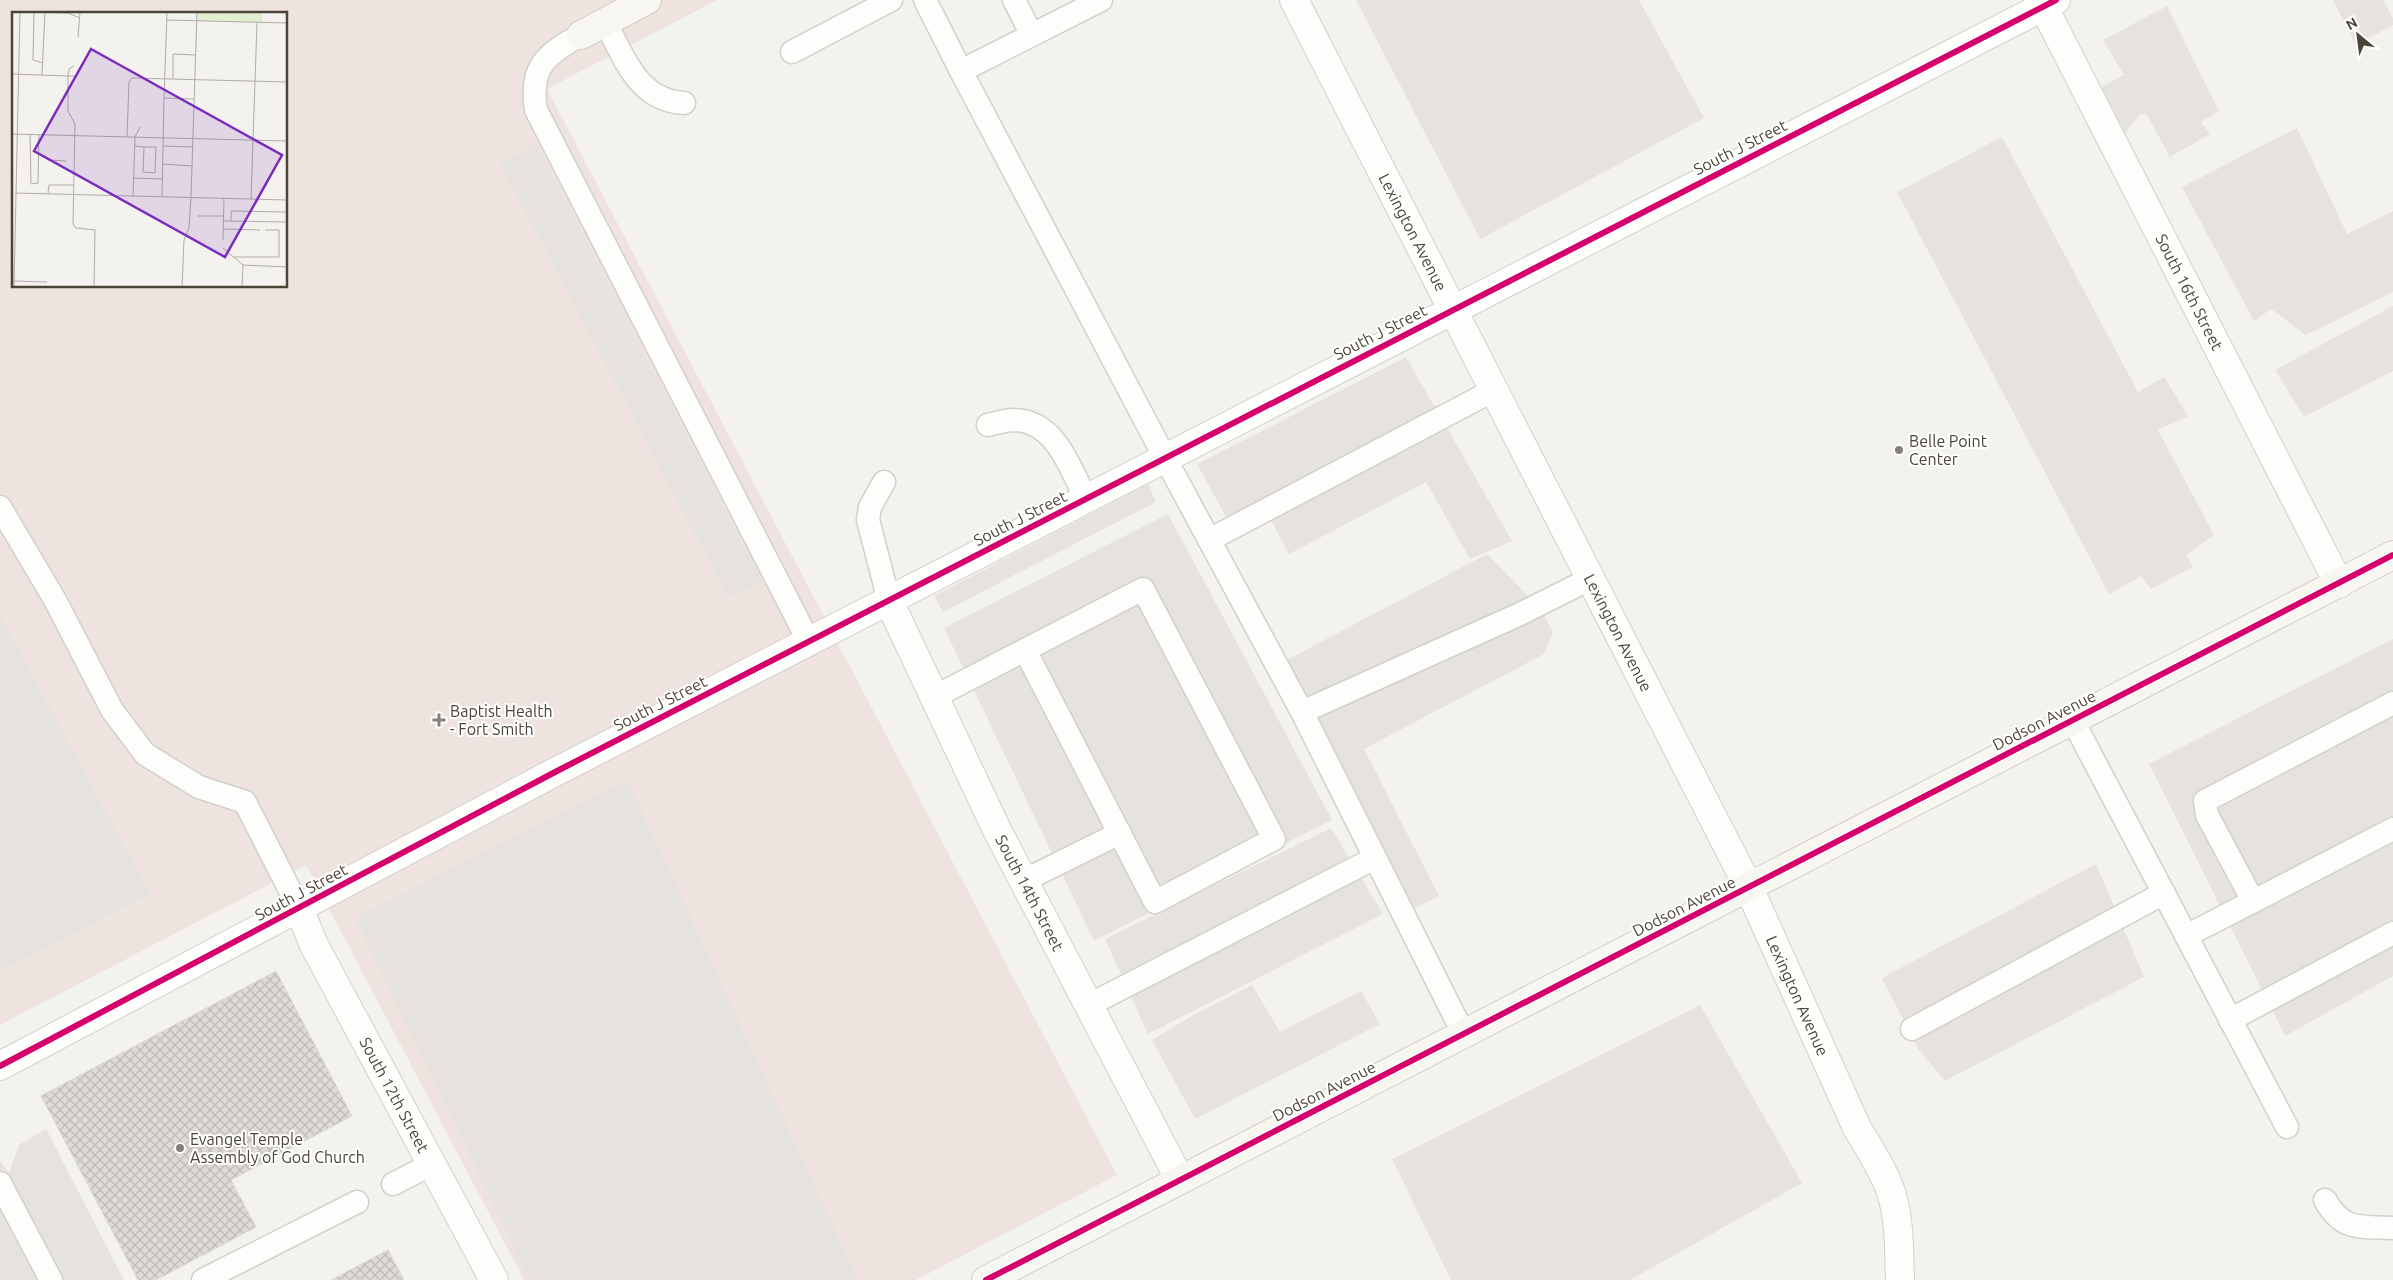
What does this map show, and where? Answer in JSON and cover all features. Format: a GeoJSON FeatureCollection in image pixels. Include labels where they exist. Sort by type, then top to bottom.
{"type":"FeatureCollection","features":[{"type":"Feature","properties":{"kind":"street"},"geometry":{"type":"LineString","coordinates":[[581,35],[647,0]]}},
{"type":"Feature","properties":{"kind":"street","name":"Lexington Avenue"},"geometry":{"type":"LineString","coordinates":[[1294,0],[1749,888],[1857,1128],[1879,1165],[1891,1193],[1897,1230],[1900,1280]]}},
{"type":"Feature","properties":{"kind":"street","name":"South J Street"},"geometry":{"type":"LineString","coordinates":[[0,1066],[548,775],[889,601],[2047,2]]}},
{"type":"Feature","properties":{"kind":"street","name":"South 16th Street"},"geometry":{"type":"LineString","coordinates":[[2047,2],[2339,584]]}},
{"type":"Feature","properties":{"kind":"street","name":"Dodson Avenue"},"geometry":{"type":"LineString","coordinates":[[986,1280],[2393,555]]}},
{"type":"Feature","properties":{"kind":"street","name":"South 14th Street"},"geometry":{"type":"LineString","coordinates":[[889,601],[997,830],[1025,880],[1180,1180]]}},
{"type":"Feature","properties":{"kind":"street","name":"South 12th Street"},"geometry":{"type":"LineString","coordinates":[[299,908],[314,945],[494,1280]]}},
{"type":"Feature","properties":{"kind":"lane"},"geometry":{"type":"LineString","coordinates":[[792,52],[891,0]]}},
{"type":"Feature","properties":{"kind":"lane"},"geometry":{"type":"LineString","coordinates":[[925,0],[1165,458],[1302,712],[1464,1035]]}},
{"type":"Feature","properties":{"kind":"lane"},"geometry":{"type":"LineString","coordinates":[[1014,0],[1032,35]]}},
{"type":"Feature","properties":{"kind":"lane"},"geometry":{"type":"LineString","coordinates":[[961,71],[1101,0]]}},
{"type":"Feature","properties":{"kind":"lane"},"geometry":{"type":"LineString","coordinates":[[606,22],[635,77],[648,92],[660,99],[684,103]]}},
{"type":"Feature","properties":{"kind":"lane"},"geometry":{"type":"LineString","coordinates":[[581,35],[557,48],[545,59],[535,76],[534,95],[536,110],[809,642]]}},
{"type":"Feature","properties":{"kind":"lane"},"geometry":{"type":"LineString","coordinates":[[1209,540],[1494,390]]}},
{"type":"Feature","properties":{"kind":"lane"},"geometry":{"type":"LineString","coordinates":[[988,425],[1014,420],[1034,423],[1046,430],[1061,451],[1086,499]]}},
{"type":"Feature","properties":{"kind":"lane"},"geometry":{"type":"LineString","coordinates":[[884,482],[870,507],[868,520],[889,601]]}},
{"type":"Feature","properties":{"kind":"lane"},"geometry":{"type":"LineString","coordinates":[[0,507],[55,600],[112,710],[145,754],[199,787],[245,802],[299,908]]}},
{"type":"Feature","properties":{"kind":"lane"},"geometry":{"type":"LineString","coordinates":[[1302,712],[1520,614],[1590,579]]}},
{"type":"Feature","properties":{"kind":"lane"},"geometry":{"type":"LineString","coordinates":[[934,697],[1143,589],[1274,839],[1155,902],[1025,650]]}},
{"type":"Feature","properties":{"kind":"lane"},"geometry":{"type":"LineString","coordinates":[[2253,901],[2207,815],[2205,801],[2393,704]]}},
{"type":"Feature","properties":{"kind":"lane"},"geometry":{"type":"LineString","coordinates":[[2073,721],[2287,1128]]}},
{"type":"Feature","properties":{"kind":"lane"},"geometry":{"type":"LineString","coordinates":[[2186,936],[2393,829]]}},
{"type":"Feature","properties":{"kind":"lane"},"geometry":{"type":"LineString","coordinates":[[1025,880],[1120,832]]}},
{"type":"Feature","properties":{"kind":"lane"},"geometry":{"type":"LineString","coordinates":[[1089,1005],[1374,858]]}},
{"type":"Feature","properties":{"kind":"lane"},"geometry":{"type":"LineString","coordinates":[[1912,1029],[2164,893]]}},
{"type":"Feature","properties":{"kind":"lane"},"geometry":{"type":"LineString","coordinates":[[2230,1020],[2393,933]]}},
{"type":"Feature","properties":{"kind":"lane"},"geometry":{"type":"LineString","coordinates":[[393,1184],[432,1164]]}},
{"type":"Feature","properties":{"kind":"lane"},"geometry":{"type":"LineString","coordinates":[[0,1183],[51,1280]]}},
{"type":"Feature","properties":{"kind":"lane"},"geometry":{"type":"LineString","coordinates":[[2326,1200],[2335,1216],[2344,1224],[2393,1228]]}},
{"type":"Feature","properties":{"kind":"lane"},"geometry":{"type":"LineString","coordinates":[[203,1280],[357,1202]]}},
{"type":"Feature","properties":{"kind":"shaded area","name":"Baptist Health - Fort Smith"},"geometry":{"type":"Polygon","coordinates":[[[0,0],[717,0],[547,89],[1117,1175],[916,1280],[524,1280],[306,865],[0,1025],[0,0]]]}},
{"type":"Feature","properties":{"kind":"shaded area"},"geometry":{"type":"Polygon","coordinates":[[[1356,0],[1639,0],[1704,118],[1480,239],[1356,0]]]}},
{"type":"Feature","properties":{"kind":"shaded area"},"geometry":{"type":"Polygon","coordinates":[[[2333,0],[2383,0],[2393,18],[2393,25],[2356,45],[2333,0]]]}},
{"type":"Feature","properties":{"kind":"shaded area"},"geometry":{"type":"Polygon","coordinates":[[[2167,6],[2219,111],[2201,122],[2210,134],[2170,157],[2147,115],[2140,114],[2123,136],[2101,87],[2124,75],[2103,40],[2167,6]]]}},
{"type":"Feature","properties":{"kind":"shaded area"},"geometry":{"type":"Polygon","coordinates":[[[2297,128],[2347,234],[2393,211],[2393,292],[2306,335],[2271,309],[2254,321],[2182,187],[2297,128]]]}},
{"type":"Feature","properties":{"kind":"shaded area"},"geometry":{"type":"Polygon","coordinates":[[[2002,137],[2138,392],[2164,377],[2188,416],[2158,430],[2214,535],[2186,555],[2193,567],[2151,589],[2141,576],[2109,594],[1897,192],[2002,137]]]}},
{"type":"Feature","properties":{"kind":"shaded area"},"geometry":{"type":"Polygon","coordinates":[[[536,143],[763,583],[728,597],[500,164],[536,143]]]}},
{"type":"Feature","properties":{"kind":"shaded area"},"geometry":{"type":"Polygon","coordinates":[[[2393,306],[2393,371],[2304,417],[2275,370],[2393,306]]]}},
{"type":"Feature","properties":{"kind":"shaded area"},"geometry":{"type":"Polygon","coordinates":[[[1406,357],[1512,541],[1470,559],[1426,482],[1289,554],[1270,518],[1234,540],[1225,515],[1197,464],[1406,357]]]}},
{"type":"Feature","properties":{"kind":"shaded area"},"geometry":{"type":"Polygon","coordinates":[[[1148,484],[1156,502],[943,612],[934,596],[1148,484]]]}},
{"type":"Feature","properties":{"kind":"shaded area"},"geometry":{"type":"Polygon","coordinates":[[[1168,514],[1332,820],[1094,941],[944,628],[1168,514]]]}},
{"type":"Feature","properties":{"kind":"shaded area"},"geometry":{"type":"Polygon","coordinates":[[[1487,554],[1540,608],[1553,632],[1544,654],[1364,749],[1439,896],[1414,909],[1287,660],[1487,554]]]}},
{"type":"Feature","properties":{"kind":"shaded area"},"geometry":{"type":"Polygon","coordinates":[[[0,615],[150,894],[0,970],[0,615]]]}},
{"type":"Feature","properties":{"kind":"shaded area"},"geometry":{"type":"Polygon","coordinates":[[[2393,639],[2393,976],[2285,1036],[2149,764],[2393,639]]]}},
{"type":"Feature","properties":{"kind":"shaded area"},"geometry":{"type":"Polygon","coordinates":[[[627,779],[858,1280],[530,1280],[355,918],[627,779]]]}},
{"type":"Feature","properties":{"kind":"shaded area"},"geometry":{"type":"Polygon","coordinates":[[[1331,828],[1383,914],[1148,1034],[1105,939],[1331,828]]]}},
{"type":"Feature","properties":{"kind":"shaded area"},"geometry":{"type":"Polygon","coordinates":[[[2096,864],[2144,977],[1945,1081],[1918,1049],[1882,978],[2096,864]]]}},
{"type":"Feature","properties":{"kind":"shaded area"},"geometry":{"type":"Polygon","coordinates":[[[1252,985],[1280,1032],[1361,991],[1380,1024],[1195,1119],[1152,1040],[1197,1013],[1252,985]]]}},
{"type":"Feature","properties":{"kind":"shaded area"},"geometry":{"type":"Polygon","coordinates":[[[1700,1005],[1802,1183],[1630,1280],[1451,1280],[1392,1159],[1700,1005]]]}},
{"type":"Feature","properties":{"kind":"shaded area"},"geometry":{"type":"Polygon","coordinates":[[[46,1129],[124,1280],[0,1280],[0,1161],[9,1173],[19,1145],[46,1129]]]}},
{"type":"Feature","properties":{"kind":"building","name":"Evangel Temple Assembly of God Church"},"geometry":{"type":"Polygon","coordinates":[[[276,971],[352,1116],[231,1180],[256,1227],[156,1280],[138,1280],[41,1096],[276,971]]]}},
{"type":"Feature","properties":{"kind":"building"},"geometry":{"type":"Polygon","coordinates":[[[388,1250],[404,1280],[331,1280],[388,1250]]]}},
{"type":"Feature","properties":{"kind":"cycle path"},"geometry":{"type":"LineString","coordinates":[[0,1066],[557,771],[2056,0]]}},
{"type":"Feature","properties":{"kind":"cycle path"},"geometry":{"type":"LineString","coordinates":[[986,1280],[2393,555]]}},
{"type":"Feature","properties":{"kind":"place","name":"Belle Point Center"},"geometry":{"type":"Point","coordinates":[1899,450]}},
{"type":"Feature","properties":{"kind":"place","name":"Baptist Health - Fort Smith"},"geometry":{"type":"Point","coordinates":[439,720]}},
{"type":"Feature","properties":{"kind":"place","name":"Evangel Temple Assembly of God Church"},"geometry":{"type":"Point","coordinates":[180,1148]}}]}
